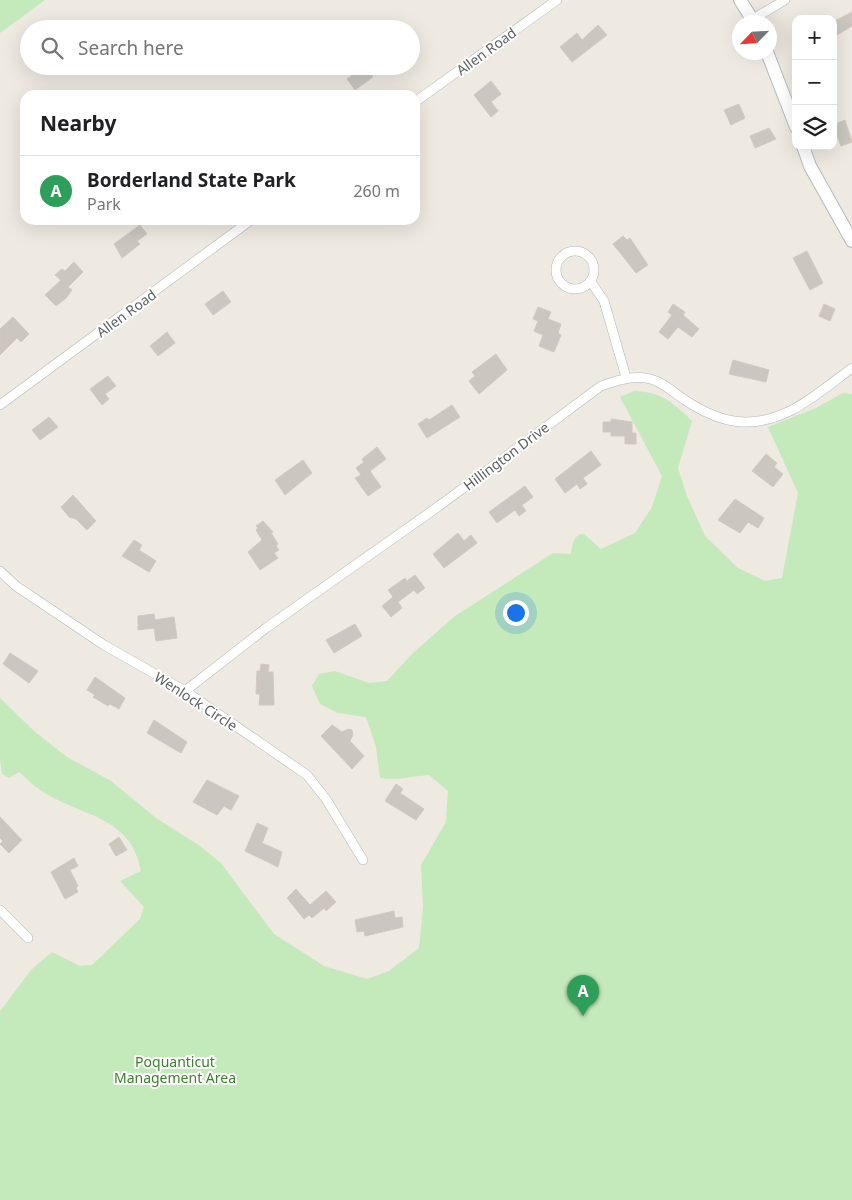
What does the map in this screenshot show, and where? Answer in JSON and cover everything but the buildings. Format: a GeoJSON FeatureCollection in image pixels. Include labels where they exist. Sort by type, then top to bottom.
{"type":"FeatureCollection","features":[{"type":"Feature","properties":{"kind":"street","name":"Allen Road"},"geometry":{"type":"LineString","coordinates":[[420,98],[557,0]]}},
{"type":"Feature","properties":{"kind":"street"},"geometry":{"type":"LineString","coordinates":[[740,0],[750,15]]}},
{"type":"Feature","properties":{"kind":"street"},"geometry":{"type":"LineString","coordinates":[[763,15],[785,0]]}},
{"type":"Feature","properties":{"kind":"street"},"geometry":{"type":"LineString","coordinates":[[770,60],[792,117]]}},
{"type":"Feature","properties":{"kind":"street"},"geometry":{"type":"LineString","coordinates":[[804,150],[810,166],[852,241]]}},
{"type":"Feature","properties":{"kind":"street","name":"Allen Road"},"geometry":{"type":"LineString","coordinates":[[0,405],[244,225]]}},
{"type":"Feature","properties":{"kind":"street"},"geometry":{"type":"LineString","coordinates":[[574,251],[588,256],[596,270],[591,282],[580,288],[565,287],[557,272],[559,260],[567,253],[574,251]]}},
{"type":"Feature","properties":{"kind":"street"},"geometry":{"type":"LineString","coordinates":[[591,282],[604,301],[626,377]]}},
{"type":"Feature","properties":{"kind":"street","name":"Hillington Drive"},"geometry":{"type":"LineString","coordinates":[[185,691],[266,628],[439,506],[601,386],[626,377],[657,381],[703,412],[723,420],[743,422],[765,419],[792,410],[852,368]]}},
{"type":"Feature","properties":{"kind":"street","name":"Wenlock Circle"},"geometry":{"type":"LineString","coordinates":[[0,570],[16,586],[104,645],[185,691],[307,775],[326,799],[363,860]]}},
{"type":"Feature","properties":{"kind":"street"},"geometry":{"type":"LineString","coordinates":[[0,910],[28,938]]}},
{"type":"Feature","properties":{"kind":"green space"},"geometry":{"type":"Polygon","coordinates":[[[0,0],[45,0],[0,33],[0,0]]]}},
{"type":"Feature","properties":{"kind":"green space","name":"Poquanticut Management Area"},"geometry":{"type":"Polygon","coordinates":[[[634,391],[652,393],[666,399],[679,408],[692,421],[678,468],[687,496],[705,536],[738,568],[765,581],[782,578],[798,493],[768,427],[816,408],[843,393],[852,394],[852,1200],[0,1200],[0,1011],[31,970],[52,952],[80,966],[92,965],[140,919],[144,907],[120,881],[141,871],[136,854],[119,830],[107,822],[46,794],[19,772],[9,778],[2,774],[0,759],[0,698],[34,731],[67,757],[111,781],[156,818],[200,846],[221,863],[274,934],[324,966],[367,979],[389,971],[419,948],[423,907],[421,865],[446,822],[448,791],[429,775],[398,779],[380,778],[376,747],[366,717],[338,713],[320,704],[312,686],[319,674],[335,671],[369,683],[387,681],[412,654],[455,616],[553,553],[571,554],[573,543],[578,535],[584,534],[601,549],[635,533],[652,507],[662,476],[620,397],[634,391]]]}},
{"type":"Feature","properties":{"kind":"place","name":"Borderland State Park"},"geometry":{"type":"Point","coordinates":[583,1016]}}]}
